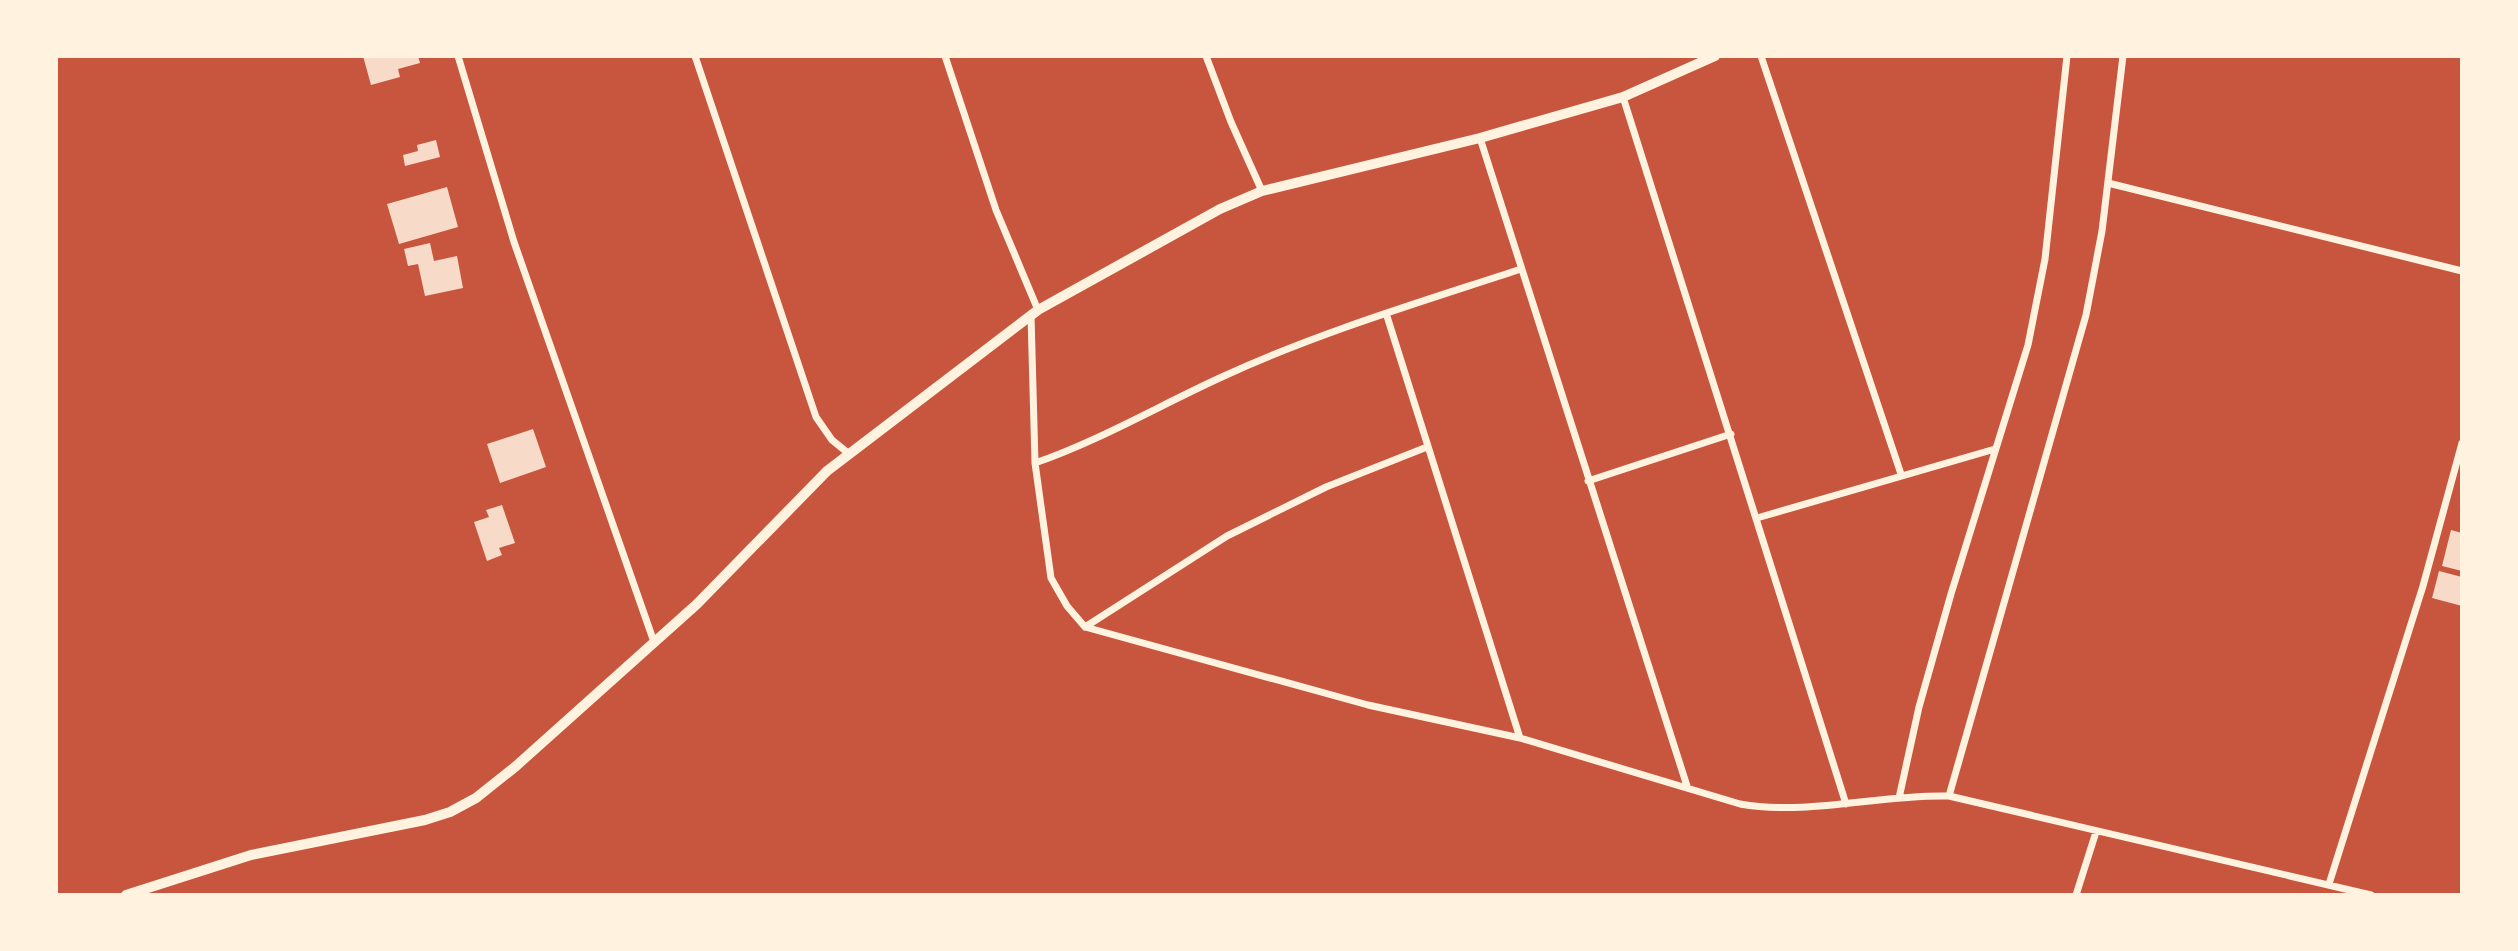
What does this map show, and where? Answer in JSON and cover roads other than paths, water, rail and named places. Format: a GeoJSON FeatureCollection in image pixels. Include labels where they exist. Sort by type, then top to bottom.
{"type":"FeatureCollection","features":[{"type":"Feature","properties":{"kind":"street"},"geometry":{"type":"LineString","coordinates":[[458,56],[514,242],[654,642]]}},
{"type":"Feature","properties":{"kind":"street"},"geometry":{"type":"LineString","coordinates":[[695,56],[816,417],[832,440],[848,453]]}},
{"type":"Feature","properties":{"kind":"street"},"geometry":{"type":"LineString","coordinates":[[945,56],[996,210],[1035,313],[1035,463],[1051,578],[1067,606],[1085,627],[1368,705],[1520,738],[1740,804],[1773,810],[1949,796],[2371,895]]}},
{"type":"Feature","properties":{"kind":"street"},"geometry":{"type":"LineString","coordinates":[[1206,56],[1231,122],[1262,191]]}},
{"type":"Feature","properties":{"kind":"street"},"geometry":{"type":"LineString","coordinates":[[126,895],[251,855],[316,840],[382,830],[450,812],[476,798],[524,760],[697,604],[848,453],[1035,313],[1220,209],[1262,191],[1480,138],[1623,97],[1715,56]]}},
{"type":"Feature","properties":{"kind":"street"},"geometry":{"type":"LineString","coordinates":[[1761,56],[1900,474]]}},
{"type":"Feature","properties":{"kind":"street"},"geometry":{"type":"LineString","coordinates":[[1899,798],[1919,707],[2028,345],[2045,259],[2067,56]]}},
{"type":"Feature","properties":{"kind":"street"},"geometry":{"type":"LineString","coordinates":[[1949,796],[2086,315],[2108,183],[2123,56]]}},
{"type":"Feature","properties":{"kind":"street"},"geometry":{"type":"LineString","coordinates":[[1623,97],[1846,804]]}},
{"type":"Feature","properties":{"kind":"street"},"geometry":{"type":"LineString","coordinates":[[1480,138],[1687,786]]}},
{"type":"Feature","properties":{"kind":"street"},"geometry":{"type":"LineString","coordinates":[[2108,183],[2462,271]]}},
{"type":"Feature","properties":{"kind":"street"},"geometry":{"type":"LineString","coordinates":[[1035,463],[1103,436],[1224,376],[1333,330],[1521,269]]}},
{"type":"Feature","properties":{"kind":"street"},"geometry":{"type":"LineString","coordinates":[[1386,313],[1520,738]]}},
{"type":"Feature","properties":{"kind":"street"},"geometry":{"type":"LineString","coordinates":[[1588,481],[1731,434]]}},
{"type":"Feature","properties":{"kind":"street"},"geometry":{"type":"LineString","coordinates":[[2329,884],[2423,586],[2462,443]]}},
{"type":"Feature","properties":{"kind":"street"},"geometry":{"type":"LineString","coordinates":[[1085,627],[1227,536],[1326,487],[1427,447]]}},
{"type":"Feature","properties":{"kind":"street"},"geometry":{"type":"LineString","coordinates":[[1757,518],[1900,474],[1995,449]]}},
{"type":"Feature","properties":{"kind":"street"},"geometry":{"type":"LineString","coordinates":[[2076,895],[2096,832]]}}]}
